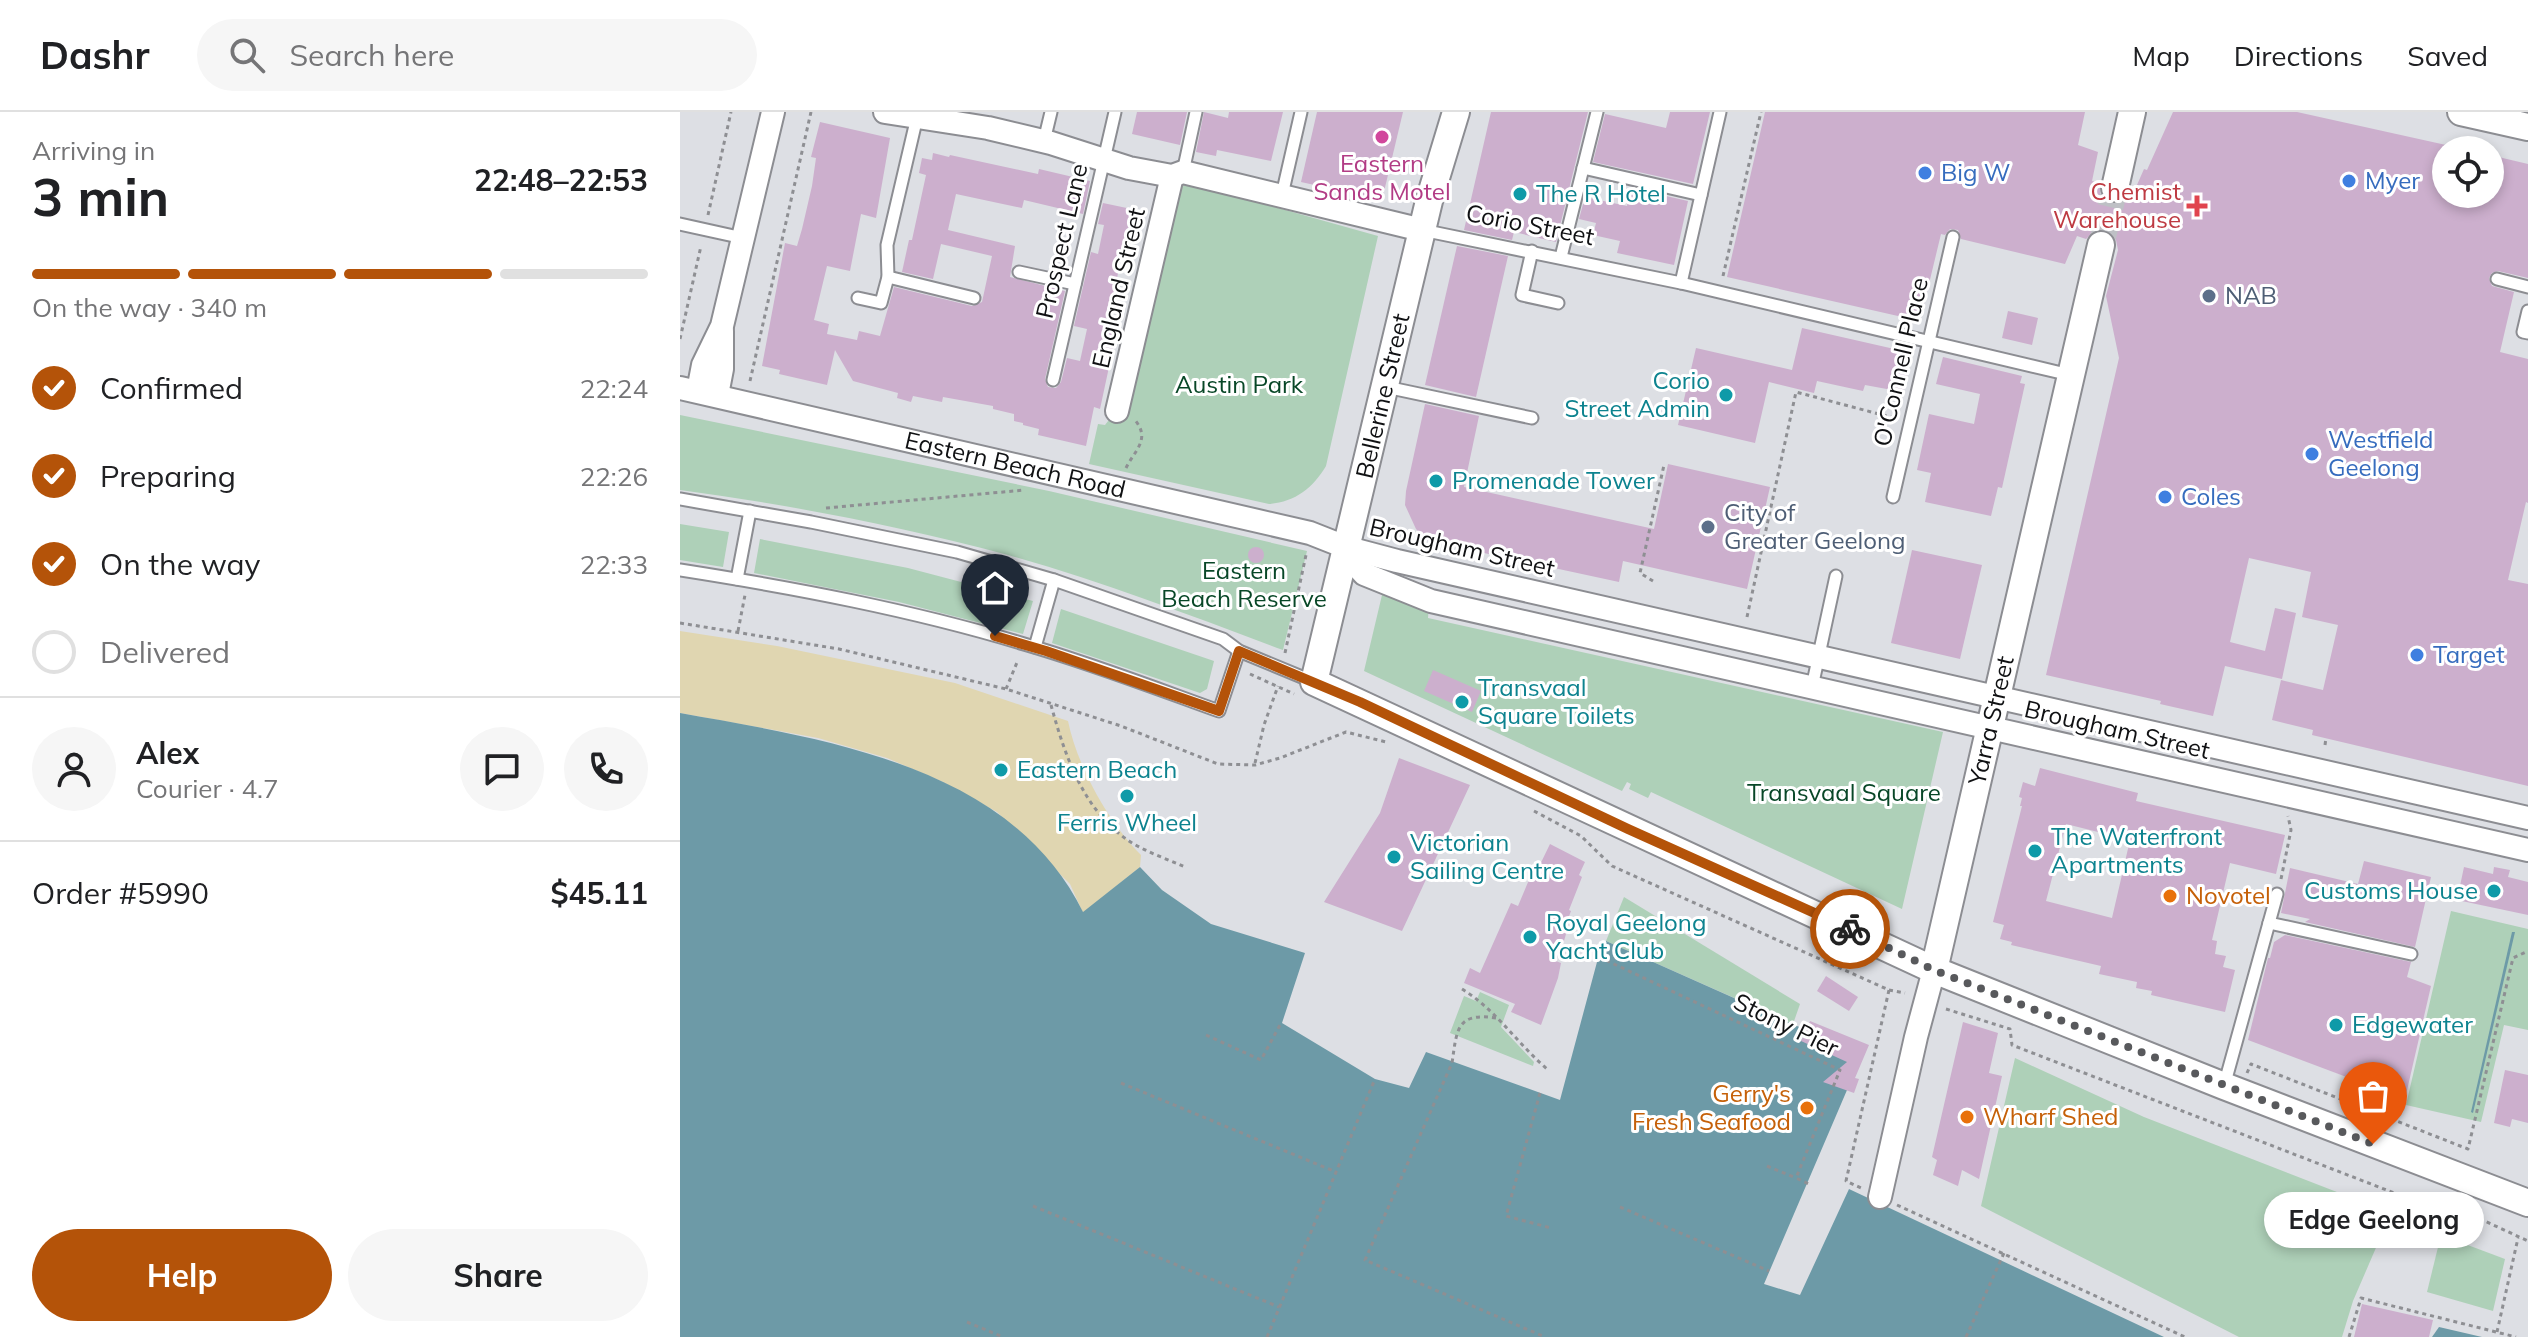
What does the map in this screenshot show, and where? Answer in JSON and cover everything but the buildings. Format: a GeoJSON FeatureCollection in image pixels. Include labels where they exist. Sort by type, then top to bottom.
{"type":"FeatureCollection","features":[{"type":"Feature","properties":{"kind":"street"},"geometry":{"type":"LineString","coordinates":[[698,391],[703,365],[722,326],[773,112]]}},
{"type":"Feature","properties":{"kind":"street","name":"Corio Street"},"geometry":{"type":"LineString","coordinates":[[885,112],[988,128],[1044,141],[1103,161],[1282,195],[1422,230]]}},
{"type":"Feature","properties":{"kind":"street","name":"Bellerine Street"},"geometry":{"type":"LineString","coordinates":[[1314,682],[1422,230],[1456,112]]}},
{"type":"Feature","properties":{"kind":"street"},"geometry":{"type":"LineString","coordinates":[[2115,188],[2132,112]]}},
{"type":"Feature","properties":{"kind":"street"},"geometry":{"type":"LineString","coordinates":[[2461,112],[2528,127]]}},
{"type":"Feature","properties":{"kind":"street","name":"England Street"},"geometry":{"type":"LineString","coordinates":[[1117,411],[1178,174]]}},
{"type":"Feature","properties":{"kind":"street","name":"Yarra Street"},"geometry":{"type":"LineString","coordinates":[[1880,1197],[1992,728],[2101,245]]}},
{"type":"Feature","properties":{"kind":"street","name":"Eastern Beach Road"},"geometry":{"type":"LineString","coordinates":[[698,391],[1310,533],[1348,548]]}},
{"type":"Feature","properties":{"kind":"street","name":"Brougham Street"},"geometry":{"type":"LineString","coordinates":[[1348,548],[2528,818]]}},
{"type":"Feature","properties":{"kind":"street","name":"Brougham Street"},"geometry":{"type":"LineString","coordinates":[[1348,548],[1355,564],[1364,574],[1426,600],[2528,850]]}},
{"type":"Feature","properties":{"kind":"street"},"geometry":{"type":"LineString","coordinates":[[1598,638],[1605,608]]}},
{"type":"Feature","properties":{"kind":"street"},"geometry":{"type":"LineString","coordinates":[[1314,682],[1934,970],[2528,1203]]}},
{"type":"Feature","properties":{"kind":"lane"},"geometry":{"type":"LineString","coordinates":[[1044,141],[1051,112]]}},
{"type":"Feature","properties":{"kind":"lane","name":"Prospect Lane"},"geometry":{"type":"LineString","coordinates":[[1053,380],[1115,112]]}},
{"type":"Feature","properties":{"kind":"lane"},"geometry":{"type":"LineString","coordinates":[[1178,174],[1196,112]]}},
{"type":"Feature","properties":{"kind":"lane"},"geometry":{"type":"LineString","coordinates":[[1282,195],[1301,112]]}},
{"type":"Feature","properties":{"kind":"lane"},"geometry":{"type":"LineString","coordinates":[[1561,257],[1597,112]]}},
{"type":"Feature","properties":{"kind":"lane"},"geometry":{"type":"LineString","coordinates":[[1681,283],[1720,112]]}},
{"type":"Feature","properties":{"kind":"lane"},"geometry":{"type":"LineString","coordinates":[[858,298],[881,303],[888,277],[887,245],[917,115]]}},
{"type":"Feature","properties":{"kind":"lane"},"geometry":{"type":"LineString","coordinates":[[1583,168],[1701,195]]}},
{"type":"Feature","properties":{"kind":"lane"},"geometry":{"type":"LineString","coordinates":[[680,224],[743,238]]}},
{"type":"Feature","properties":{"kind":"lane","name":"Corio Street"},"geometry":{"type":"LineString","coordinates":[[1422,230],[1681,283],[2071,375]]}},
{"type":"Feature","properties":{"kind":"lane","name":"O'Connell Place"},"geometry":{"type":"LineString","coordinates":[[1893,497],[1953,237]]}},
{"type":"Feature","properties":{"kind":"lane"},"geometry":{"type":"LineString","coordinates":[[1532,251],[1522,295],[1558,303]]}},
{"type":"Feature","properties":{"kind":"lane"},"geometry":{"type":"LineString","coordinates":[[1019,272],[1075,284]]}},
{"type":"Feature","properties":{"kind":"lane"},"geometry":{"type":"LineString","coordinates":[[888,277],[974,298]]}},
{"type":"Feature","properties":{"kind":"lane"},"geometry":{"type":"LineString","coordinates":[[2497,279],[2528,287]]}},
{"type":"Feature","properties":{"kind":"lane"},"geometry":{"type":"LineString","coordinates":[[2528,311],[2523,332],[2528,333]]}},
{"type":"Feature","properties":{"kind":"lane"},"geometry":{"type":"LineString","coordinates":[[1386,387],[1532,418]]}},
{"type":"Feature","properties":{"kind":"lane"},"geometry":{"type":"LineString","coordinates":[[680,499],[957,552],[1054,580],[1223,639],[1239,651],[1314,682]]}},
{"type":"Feature","properties":{"kind":"lane"},"geometry":{"type":"LineString","coordinates":[[742,580],[750,511]]}},
{"type":"Feature","properties":{"kind":"lane"},"geometry":{"type":"LineString","coordinates":[[680,570],[910,614],[1029,645],[1219,711],[1239,651]]}},
{"type":"Feature","properties":{"kind":"lane"},"geometry":{"type":"LineString","coordinates":[[1812,687],[1836,576]]}},
{"type":"Feature","properties":{"kind":"lane"},"geometry":{"type":"LineString","coordinates":[[1029,645],[1054,580]]}},
{"type":"Feature","properties":{"kind":"lane"},"geometry":{"type":"LineString","coordinates":[[2224,1086],[2277,894]]}},
{"type":"Feature","properties":{"kind":"lane"},"geometry":{"type":"LineString","coordinates":[[2269,923],[2411,954]]}},
{"type":"Feature","properties":{"kind":"path"},"geometry":{"type":"LineString","coordinates":[[744,403],[811,112]]}},
{"type":"Feature","properties":{"kind":"path"},"geometry":{"type":"LineString","coordinates":[[1722,279],[1761,112]]}},
{"type":"Feature","properties":{"kind":"path"},"geometry":{"type":"LineString","coordinates":[[1747,617],[1796,392],[1908,422]]}},
{"type":"Feature","properties":{"kind":"path"},"geometry":{"type":"LineString","coordinates":[[1117,411],[1133,418],[1142,433],[1141,446],[1127,465],[1125,476]]}},
{"type":"Feature","properties":{"kind":"path"},"geometry":{"type":"LineString","coordinates":[[1653,581],[1640,573],[1664,465]]}},
{"type":"Feature","properties":{"kind":"path"},"geometry":{"type":"LineString","coordinates":[[811,522],[814,509],[1033,489]]}},
{"type":"Feature","properties":{"kind":"path"},"geometry":{"type":"LineString","coordinates":[[1285,653],[1307,548]]}},
{"type":"Feature","properties":{"kind":"path"},"geometry":{"type":"LineString","coordinates":[[738,631],[742,580]]}},
{"type":"Feature","properties":{"kind":"path"},"geometry":{"type":"LineString","coordinates":[[680,623],[839,649],[1006,689],[1121,726],[1218,764],[1255,765],[1346,732],[1391,743]]}},
{"type":"Feature","properties":{"kind":"path"},"geometry":{"type":"LineString","coordinates":[[1006,689],[1029,645]]}},
{"type":"Feature","properties":{"kind":"path"},"geometry":{"type":"LineString","coordinates":[[1233,667],[1278,686],[1264,725],[1255,765]]}},
{"type":"Feature","properties":{"kind":"path"},"geometry":{"type":"LineString","coordinates":[[1051,705],[1062,746],[1082,790],[1107,824],[1131,843],[1185,867]]}},
{"type":"Feature","properties":{"kind":"path"},"geometry":{"type":"LineString","coordinates":[[2325,745],[2326,738]]}},
{"type":"Feature","properties":{"kind":"path"},"geometry":{"type":"LineString","coordinates":[[1525,806],[1581,836],[1612,866],[1889,990],[1914,995],[2010,1029],[2012,1045],[2464,1220],[2476,1217],[2528,1241]]}},
{"type":"Feature","properties":{"kind":"path"},"geometry":{"type":"LineString","coordinates":[[2281,878],[2288,845]]}},
{"type":"Feature","properties":{"kind":"path"},"geometry":{"type":"LineString","coordinates":[[2251,1064],[2468,1149],[2513,958],[2528,951]]}},
{"type":"Feature","properties":{"kind":"path","name":"Stony Pier"},"geometry":{"type":"LineString","coordinates":[[1599,957],[1840,1070],[1796,1178]]}},
{"type":"Feature","properties":{"kind":"path"},"geometry":{"type":"LineString","coordinates":[[1462,989],[1486,1004],[1547,1069]]}},
{"type":"Feature","properties":{"kind":"path"},"geometry":{"type":"LineString","coordinates":[[1889,990],[1846,1181],[2185,1337]]}},
{"type":"Feature","properties":{"kind":"path"},"geometry":{"type":"LineString","coordinates":[[1496,1018],[1472,1018],[1457,1029],[1452,1063],[1365,1260],[1545,1337]]}},
{"type":"Feature","properties":{"kind":"path"},"geometry":{"type":"LineString","coordinates":[[1206,1035],[1261,1060],[1281,1023]]}},
{"type":"Feature","properties":{"kind":"path"},"geometry":{"type":"LineString","coordinates":[[1267,1337],[1375,1079]]}},
{"type":"Feature","properties":{"kind":"path"},"geometry":{"type":"LineString","coordinates":[[1121,1083],[1336,1172]]}},
{"type":"Feature","properties":{"kind":"path"},"geometry":{"type":"LineString","coordinates":[[1540,1093],[1506,1216],[1551,1228]]}},
{"type":"Feature","properties":{"kind":"path"},"geometry":{"type":"LineString","coordinates":[[1767,1166],[1809,1184]]}},
{"type":"Feature","properties":{"kind":"path"},"geometry":{"type":"LineString","coordinates":[[1033,1206],[1279,1307]]}},
{"type":"Feature","properties":{"kind":"path"},"geometry":{"type":"LineString","coordinates":[[1620,1207],[1769,1271]]}},
{"type":"Feature","properties":{"kind":"path"},"geometry":{"type":"LineString","coordinates":[[2497,1332],[2518,1237]]}},
{"type":"Feature","properties":{"kind":"path"},"geometry":{"type":"LineString","coordinates":[[1966,1337],[2004,1253]]}},
{"type":"Feature","properties":{"kind":"path"},"geometry":{"type":"LineString","coordinates":[[2349,1337],[2361,1298],[2516,1337]]}},
{"type":"Feature","properties":{"kind":"path"},"geometry":{"type":"LineString","coordinates":[[967,1322],[1003,1337]]}},
{"type":"Feature","properties":{"kind":"green space","name":"Austin Park"},"geometry":{"type":"Polygon","coordinates":[[[1188,183],[1378,236],[1326,466],[1309,487],[1287,500],[1269,504],[1089,464],[1098,424],[1105,425],[1112,416],[1128,411],[1182,187],[1188,183]]]}},
{"type":"Feature","properties":{"kind":"green space","name":"Eastern Beach Reserve"},"geometry":{"type":"Polygon","coordinates":[[[680,415],[1049,491],[1307,551],[1283,650],[1112,588],[1008,555],[845,517],[680,490],[680,415]]]}},
{"type":"Feature","properties":{"kind":"green space"},"geometry":{"type":"Polygon","coordinates":[[[680,524],[729,532],[723,567],[680,560],[680,524]]]}},
{"type":"Feature","properties":{"kind":"green space"},"geometry":{"type":"Polygon","coordinates":[[[760,539],[908,568],[1033,601],[1023,634],[899,602],[754,573],[760,539]]]}},
{"type":"Feature","properties":{"kind":"green space","name":"Transvaal Square"},"geometry":{"type":"Polygon","coordinates":[[[1382,595],[1429,605],[1428,618],[1943,732],[1902,909],[1651,792],[1648,798],[1629,789],[1631,784],[1627,782],[1622,791],[1364,671],[1382,595]]]}},
{"type":"Feature","properties":{"kind":"green space"},"geometry":{"type":"Polygon","coordinates":[[[1061,609],[1214,661],[1207,689],[1200,693],[1052,643],[1061,609]]]}},
{"type":"Feature","properties":{"kind":"green space"},"geometry":{"type":"Polygon","coordinates":[[[1624,897],[1800,1004],[1793,1024],[1606,941],[1624,897]]]}},
{"type":"Feature","properties":{"kind":"green space"},"geometry":{"type":"Polygon","coordinates":[[[2451,911],[2528,929],[2528,1030],[2504,1025],[2481,1122],[2406,1105],[2451,911]]]}},
{"type":"Feature","properties":{"kind":"green space"},"geometry":{"type":"Polygon","coordinates":[[[1480,992],[1509,1005],[1501,1027],[1534,1062],[1533,1066],[1450,1033],[1464,996],[1476,1001],[1480,992]]]}},
{"type":"Feature","properties":{"kind":"green space"},"geometry":{"type":"Polygon","coordinates":[[[2015,1058],[2144,1117],[2391,1213],[2353,1301],[2342,1337],[2239,1337],[1981,1206],[2015,1058]]]}},
{"type":"Feature","properties":{"kind":"green space"},"geometry":{"type":"Polygon","coordinates":[[[2441,1235],[2505,1259],[2493,1311],[2427,1292],[2441,1235]]]}},
{"type":"Feature","properties":{"kind":"sand","name":"Eastern Beach"},"geometry":{"type":"Polygon","coordinates":[[[680,631],[777,646],[955,683],[1068,721],[1087,775],[1117,827],[1141,855],[1140,867],[1083,913],[1070,884],[997,812],[943,782],[887,758],[818,738],[680,713],[680,631]]]}},
{"type":"Feature","properties":{"kind":"water"},"geometry":{"type":"Polygon","coordinates":[[[680,713],[794,734],[852,749],[908,767],[962,791],[1010,823],[1051,862],[1083,912],[1140,867],[1162,890],[1211,924],[1305,953],[1282,1023],[1375,1079],[1409,1088],[1426,1052],[1560,1100],[1597,962],[1606,941],[1862,1055],[1764,1284],[1800,1295],[1849,1189],[2164,1337],[680,1337],[680,713]]]}},
{"type":"Feature","properties":{"kind":"water"},"geometry":{"type":"Polygon","coordinates":[[[2512,932],[2515,932],[2473,1113],[2471,1112],[2512,932]]]}},
{"type":"Feature","properties":{"kind":"water"},"geometry":{"type":"Polygon","coordinates":[[[2439,1327],[2482,1337],[2432,1337],[2439,1327]]]}},
{"type":"Feature","properties":{"kind":"tunnel"},"geometry":{"type":"LineString","coordinates":[[2101,245],[2115,188]]}},
{"type":"Feature","properties":{"kind":"way so far"},"geometry":{"type":"LineString","coordinates":[[1850,929],[1934,970],[2373,1144]]}},
{"type":"Feature","properties":{"kind":"place","name":"Eastern Sands Motel"},"geometry":{"type":"Point","coordinates":[1382,137]}},
{"type":"Feature","properties":{"kind":"place","name":"Big W"},"geometry":{"type":"Point","coordinates":[1925,173]}},
{"type":"Feature","properties":{"kind":"place","name":"Myer"},"geometry":{"type":"Point","coordinates":[2349,181]}},
{"type":"Feature","properties":{"kind":"place","name":"The R Hotel"},"geometry":{"type":"Point","coordinates":[1520,194]}},
{"type":"Feature","properties":{"kind":"place","name":"Chemist Warehouse"},"geometry":{"type":"Point","coordinates":[2197,206]}},
{"type":"Feature","properties":{"kind":"place","name":"NAB"},"geometry":{"type":"Point","coordinates":[2209,296]}},
{"type":"Feature","properties":{"kind":"place","name":"Corio Street Admin"},"geometry":{"type":"Point","coordinates":[1726,395]}},
{"type":"Feature","properties":{"kind":"place","name":"Westfield Geelong"},"geometry":{"type":"Point","coordinates":[2312,454]}},
{"type":"Feature","properties":{"kind":"place","name":"Promenade Tower"},"geometry":{"type":"Point","coordinates":[1436,481]}},
{"type":"Feature","properties":{"kind":"place","name":"Coles"},"geometry":{"type":"Point","coordinates":[2165,497]}},
{"type":"Feature","properties":{"kind":"place","name":"City of Greater Geelong"},"geometry":{"type":"Point","coordinates":[1708,527]}},
{"type":"Feature","properties":{"kind":"place","name":"Target"},"geometry":{"type":"Point","coordinates":[2417,655]}},
{"type":"Feature","properties":{"kind":"place","name":"Transvaal Square Toilets"},"geometry":{"type":"Point","coordinates":[1462,702]}},
{"type":"Feature","properties":{"kind":"place","name":"Eastern Beach"},"geometry":{"type":"Point","coordinates":[1001,770]}},
{"type":"Feature","properties":{"kind":"place","name":"Ferris Wheel"},"geometry":{"type":"Point","coordinates":[1127,796]}},
{"type":"Feature","properties":{"kind":"place","name":"The Waterfront Apartments"},"geometry":{"type":"Point","coordinates":[2035,851]}},
{"type":"Feature","properties":{"kind":"place","name":"Victorian Sailing Centre"},"geometry":{"type":"Point","coordinates":[1394,857]}},
{"type":"Feature","properties":{"kind":"place","name":"Customs House"},"geometry":{"type":"Point","coordinates":[2494,891]}},
{"type":"Feature","properties":{"kind":"place","name":"Novotel"},"geometry":{"type":"Point","coordinates":[2170,896]}},
{"type":"Feature","properties":{"kind":"place","name":"Royal Geelong Yacht Club"},"geometry":{"type":"Point","coordinates":[1530,937]}},
{"type":"Feature","properties":{"kind":"place","name":"Edgewater"},"geometry":{"type":"Point","coordinates":[2336,1025]}},
{"type":"Feature","properties":{"kind":"place","name":"Gerry's Fresh Seafood"},"geometry":{"type":"Point","coordinates":[1807,1108]}},
{"type":"Feature","properties":{"kind":"place","name":"Wharf Shed"},"geometry":{"type":"Point","coordinates":[1967,1117]}},
{"type":"Feature","properties":{"kind":"place","name":"Edge Geelong"},"geometry":{"type":"Point","coordinates":[2373,1144]}},
{"type":"Feature","properties":{"kind":"route"},"geometry":{"type":"LineString","coordinates":[[995,636],[1219,711],[1239,651],[1387,714],[1628,829],[1850,929]]}}]}
